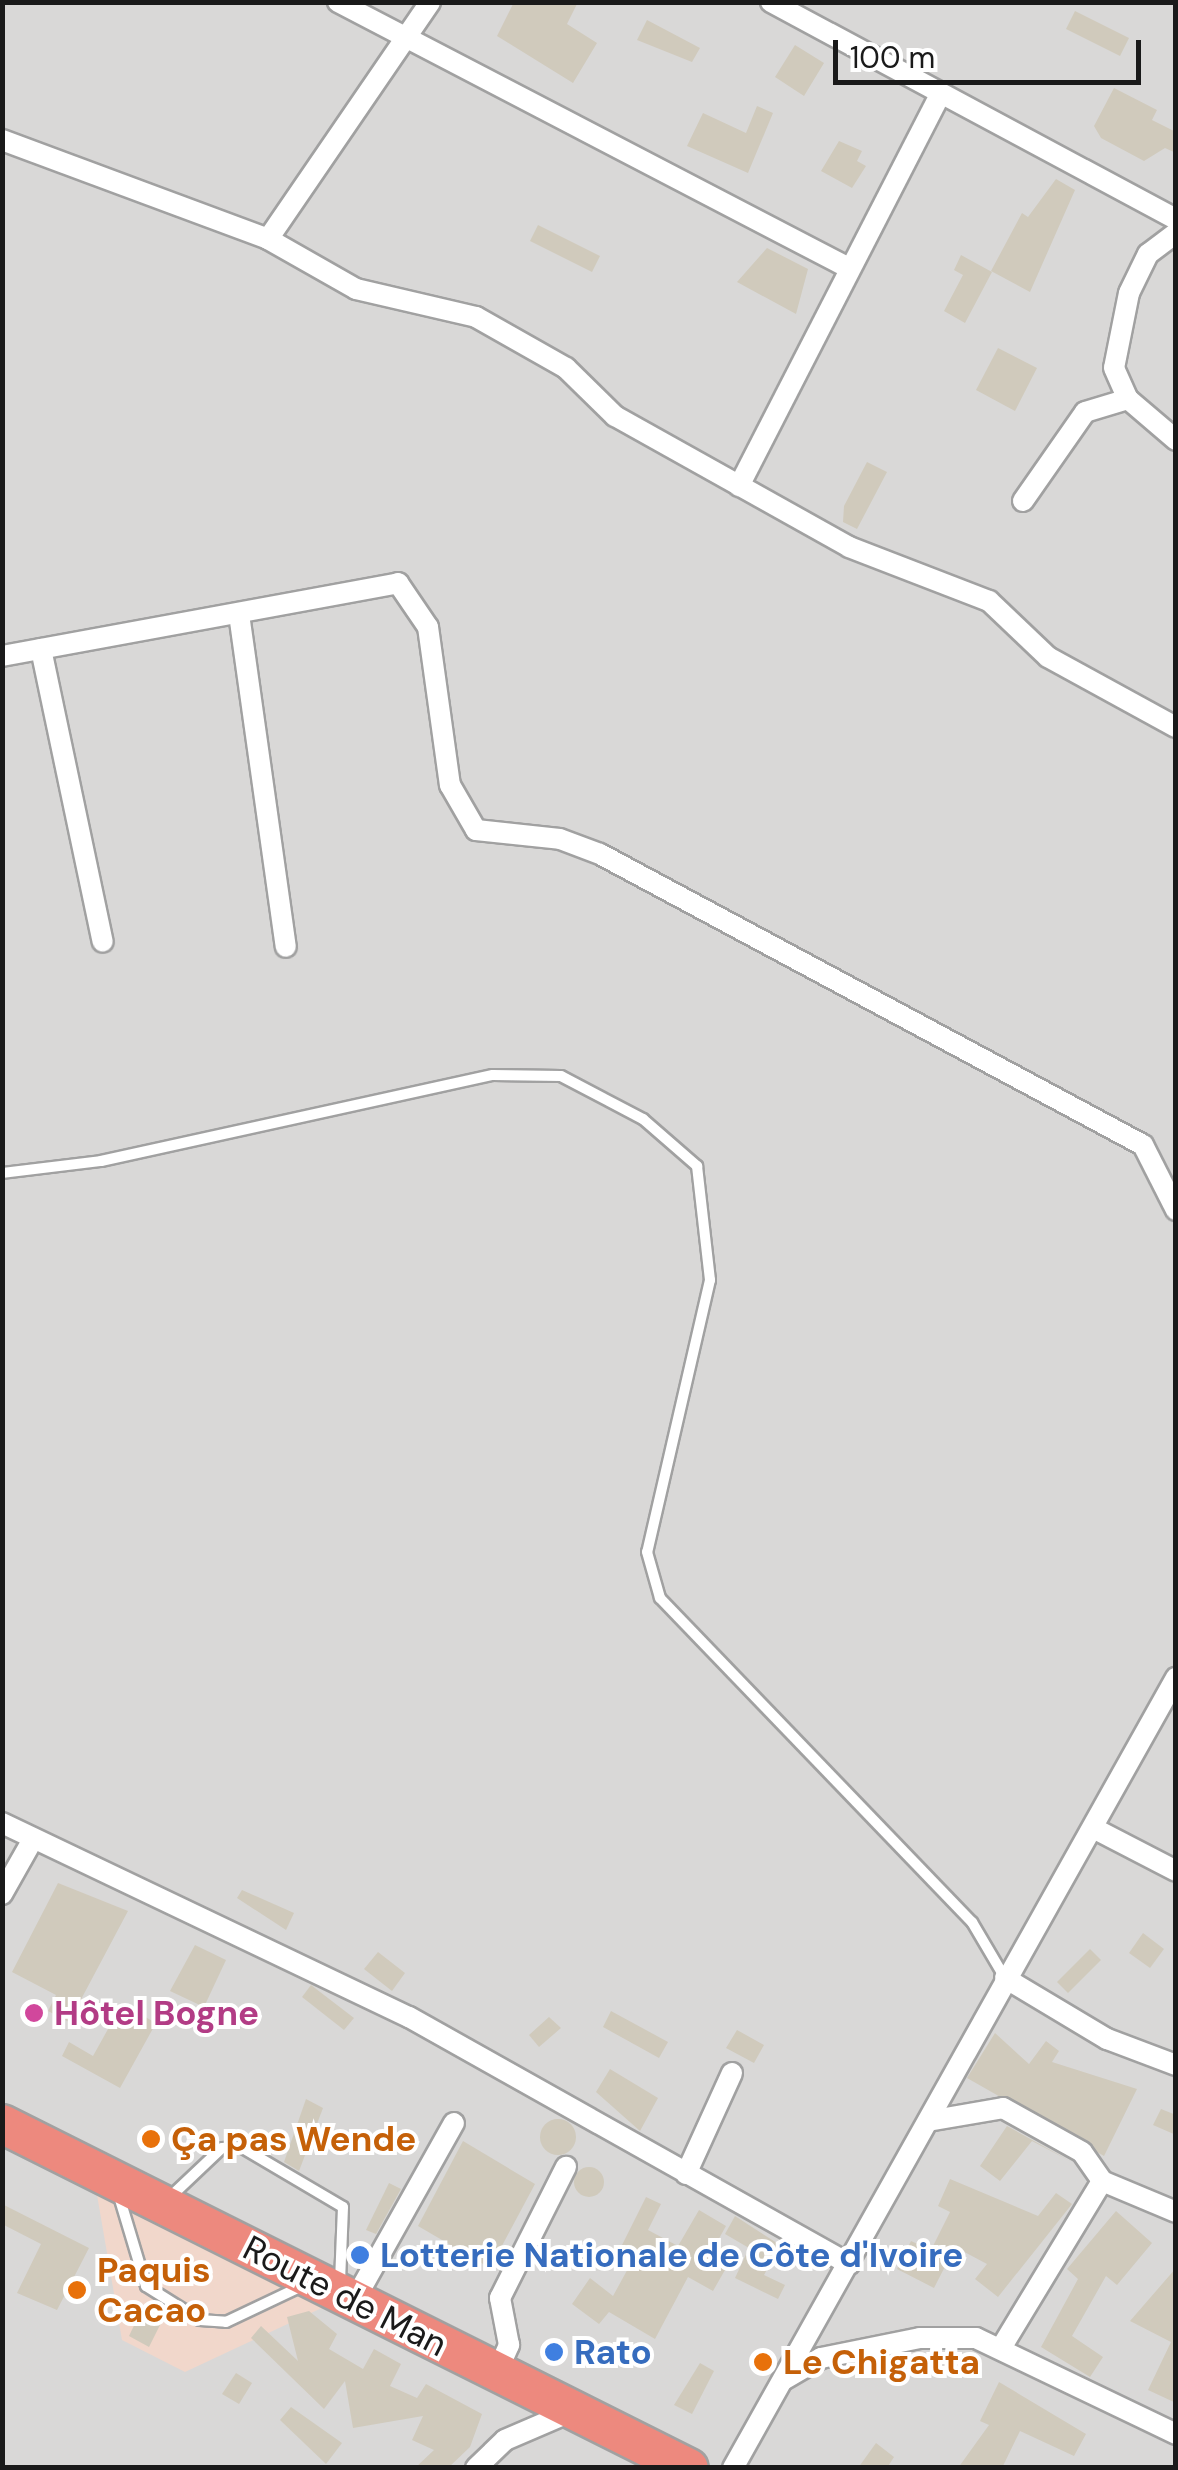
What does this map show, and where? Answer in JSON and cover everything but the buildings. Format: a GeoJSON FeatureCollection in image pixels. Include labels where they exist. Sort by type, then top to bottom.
{"type":"FeatureCollection","features":[{"type":"Feature","properties":{"kind":"highway","name":"Route de Man"},"geometry":{"type":"LineString","coordinates":[[2,2124],[689,2468]]}},
{"type":"Feature","properties":{"kind":"street"},"geometry":{"type":"LineString","coordinates":[[338,2],[845,266]]}},
{"type":"Feature","properties":{"kind":"street"},"geometry":{"type":"LineString","coordinates":[[268,239],[430,2]]}},
{"type":"Feature","properties":{"kind":"street"},"geometry":{"type":"LineString","coordinates":[[771,2],[939,98],[1176,219]]}},
{"type":"Feature","properties":{"kind":"street"},"geometry":{"type":"LineString","coordinates":[[739,486],[845,266],[939,98]]}},
{"type":"Feature","properties":{"kind":"street"},"geometry":{"type":"LineString","coordinates":[[7,149],[268,239],[356,289],[476,317],[566,368],[614,416],[849,547],[980,596],[1048,658],[1176,728]]}},
{"type":"Feature","properties":{"kind":"street"},"geometry":{"type":"LineString","coordinates":[[1176,233],[1148,254],[1129,293],[1114,368],[1128,399],[1176,440]]}},
{"type":"Feature","properties":{"kind":"street"},"geometry":{"type":"LineString","coordinates":[[1023,501],[1085,412],[1128,399]]}},
{"type":"Feature","properties":{"kind":"street"},"geometry":{"type":"LineString","coordinates":[[2,656],[239,614],[380,582],[409,589],[428,627],[450,785],[476,830],[560,839],[600,854],[1143,1145],[1176,1210]]}},
{"type":"Feature","properties":{"kind":"street"},"geometry":{"type":"LineString","coordinates":[[239,614],[286,946]]}},
{"type":"Feature","properties":{"kind":"street"},"geometry":{"type":"LineString","coordinates":[[40,649],[103,942]]}},
{"type":"Feature","properties":{"kind":"street"},"geometry":{"type":"LineString","coordinates":[[733,2468],[850,2264],[1005,1978],[1173,1689]]}},
{"type":"Feature","properties":{"kind":"street"},"geometry":{"type":"LineString","coordinates":[[2,1823],[314,1968],[850,2264]]}},
{"type":"Feature","properties":{"kind":"street"},"geometry":{"type":"LineString","coordinates":[[1095,1829],[1176,1871]]}},
{"type":"Feature","properties":{"kind":"street"},"geometry":{"type":"LineString","coordinates":[[2,1894],[32,1840]]}},
{"type":"Feature","properties":{"kind":"street"},"geometry":{"type":"LineString","coordinates":[[1005,1978],[1076,2023],[1176,2065]]}},
{"type":"Feature","properties":{"kind":"street"},"geometry":{"type":"LineString","coordinates":[[686,2174],[732,2073]]}},
{"type":"Feature","properties":{"kind":"street"},"geometry":{"type":"LineString","coordinates":[[928,2121],[1003,2108],[1082,2152],[1102,2181],[1176,2212]]}},
{"type":"Feature","properties":{"kind":"street"},"geometry":{"type":"LineString","coordinates":[[336,2292],[454,2123]]}},
{"type":"Feature","properties":{"kind":"street"},"geometry":{"type":"LineString","coordinates":[[497,2372],[509,2346],[500,2298],[566,2167]]}},
{"type":"Feature","properties":{"kind":"street"},"geometry":{"type":"LineString","coordinates":[[1001,2348],[1102,2181]]}},
{"type":"Feature","properties":{"kind":"street"},"geometry":{"type":"LineString","coordinates":[[783,2380],[821,2358],[920,2338],[1001,2348],[1176,2434]]}},
{"type":"Feature","properties":{"kind":"street"},"geometry":{"type":"LineString","coordinates":[[476,2468],[505,2440],[575,2410]]}},
{"type":"Feature","properties":{"kind":"lane"},"geometry":{"type":"LineString","coordinates":[[2,1173],[101,1162],[493,1075],[562,1076],[644,1118],[697,1166],[710,1280],[647,1552],[660,1598],[972,1922],[1005,1978]]}},
{"type":"Feature","properties":{"kind":"lane"},"geometry":{"type":"LineString","coordinates":[[115,2181],[146,2286],[200,2320],[226,2322],[336,2292],[342,2207],[241,2147],[222,2148],[162,2204]]}},
{"type":"Feature","properties":{"kind":"shaded area"},"geometry":{"type":"Polygon","coordinates":[[[3,3],[1175,3],[1175,2467],[3,2467],[3,3]]]}},
{"type":"Feature","properties":{"kind":"shaded area"},"geometry":{"type":"Polygon","coordinates":[[[96,2189],[326,2306],[185,2372],[122,2340],[96,2189]]]}},
{"type":"Feature","properties":{"kind":"place","name":"Hôtel Bogne"},"geometry":{"type":"Point","coordinates":[34,2013]}},
{"type":"Feature","properties":{"kind":"place","name":"Ça pas Wende"},"geometry":{"type":"Point","coordinates":[151,2139]}},
{"type":"Feature","properties":{"kind":"place","name":"Lotterie Nationale de Côte d'Ivoire"},"geometry":{"type":"Point","coordinates":[360,2255]}},
{"type":"Feature","properties":{"kind":"place","name":"Paquis Cacao"},"geometry":{"type":"Point","coordinates":[77,2290]}},
{"type":"Feature","properties":{"kind":"place","name":"Rato"},"geometry":{"type":"Point","coordinates":[554,2352]}},
{"type":"Feature","properties":{"kind":"place","name":"Le Chigatta"},"geometry":{"type":"Point","coordinates":[763,2362]}}]}
